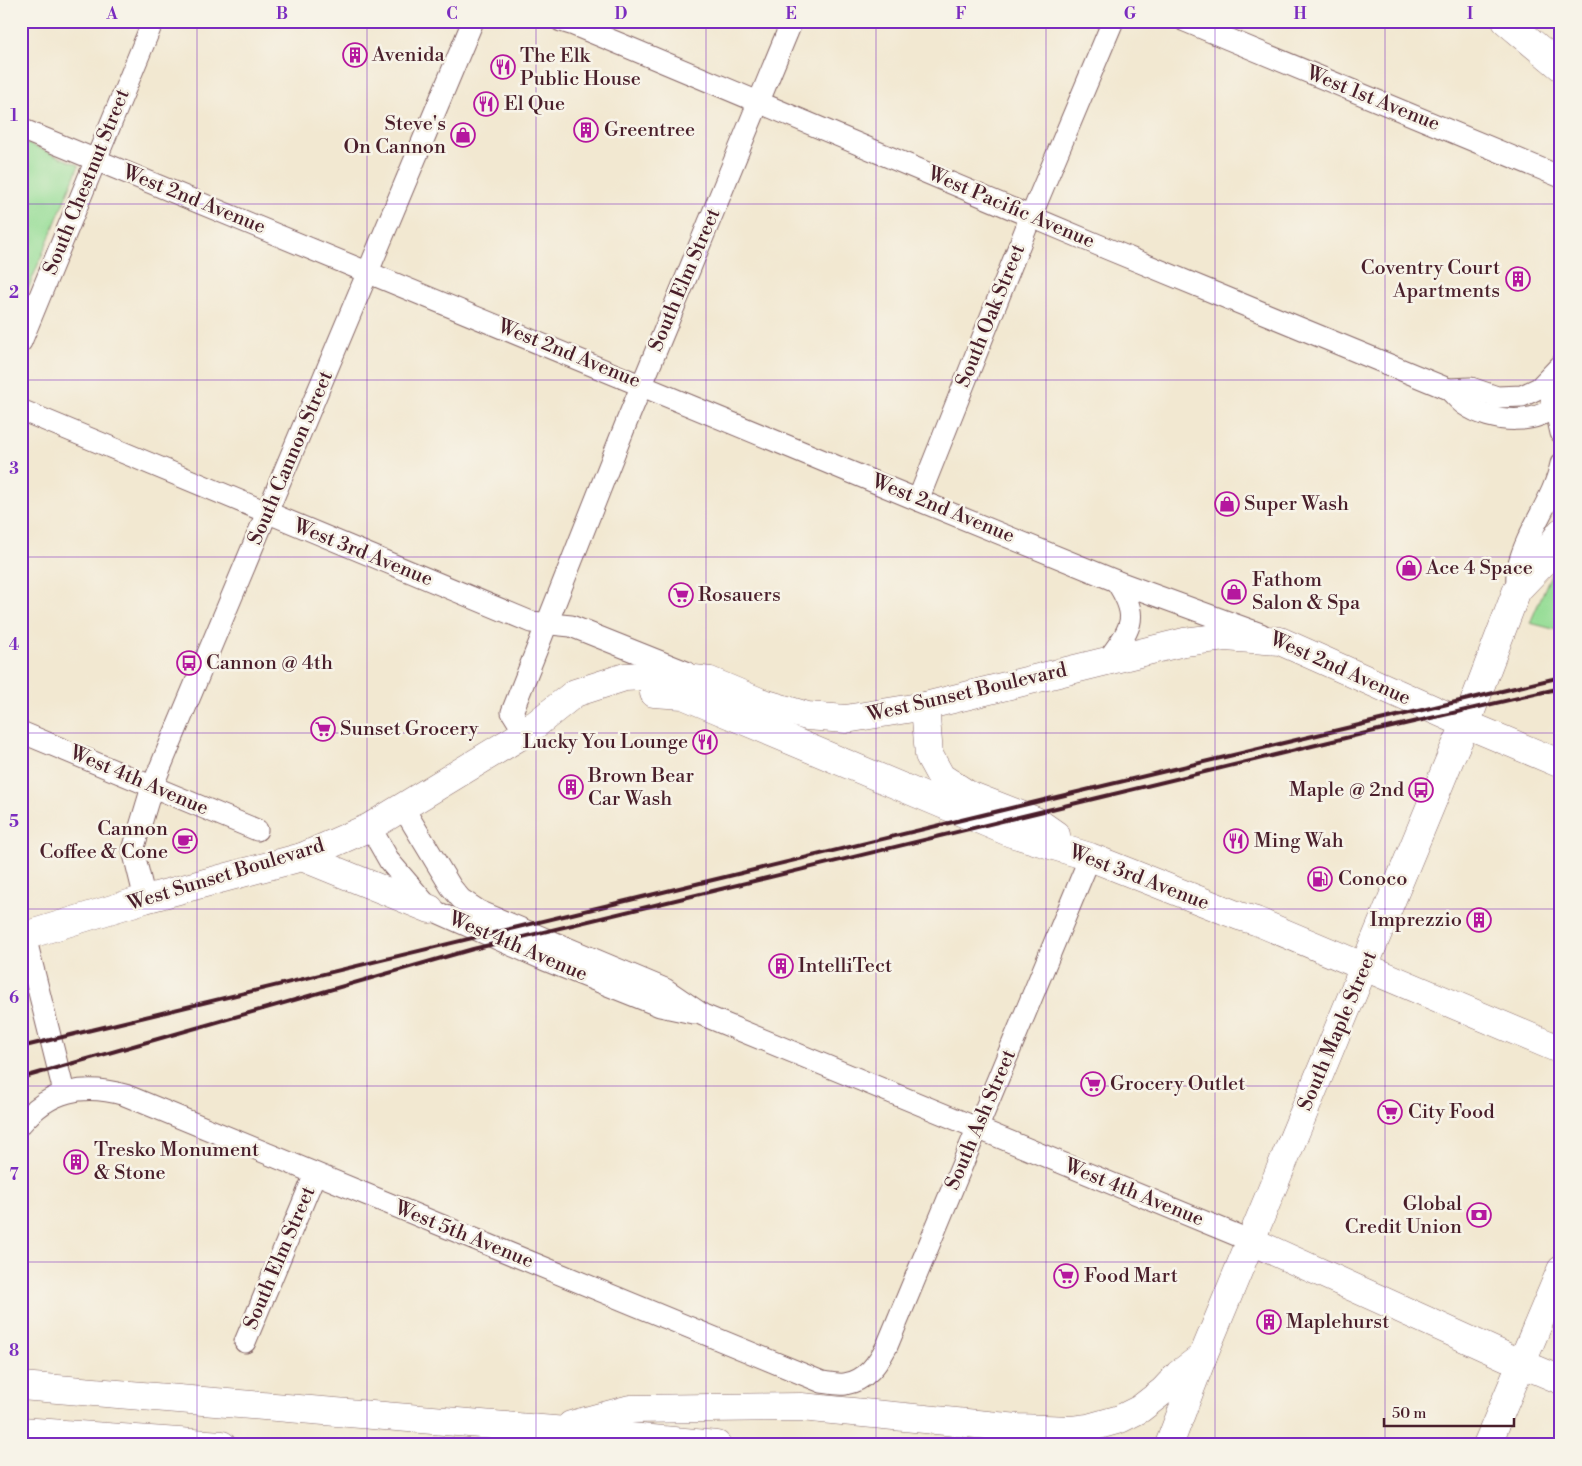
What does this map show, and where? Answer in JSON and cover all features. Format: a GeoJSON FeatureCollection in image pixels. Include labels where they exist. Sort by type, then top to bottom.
{"type":"FeatureCollection","features":[{"type":"Feature","properties":{"kind":"main road"},"geometry":{"type":"LineString","coordinates":[[1506,21],[1561,67]]}},
{"type":"Feature","properties":{"kind":"main road"},"geometry":{"type":"LineString","coordinates":[[1558,403],[1555,399],[1561,374]]}},
{"type":"Feature","properties":{"kind":"main road","name":"South Maple Street"},"geometry":{"type":"LineString","coordinates":[[1169,1445],[1203,1356],[1466,724],[1518,590],[1540,566],[1561,532]]}},
{"type":"Feature","properties":{"kind":"main road","name":"West Sunset Boulevard"},"geometry":{"type":"LineString","coordinates":[[23,936],[145,899],[302,857],[370,827],[525,733],[575,693],[625,677],[662,675],[710,681],[760,702],[807,716],[846,719],[925,706],[1184,642],[1225,637],[1280,641]]}},
{"type":"Feature","properties":{"kind":"main road","name":"West 2nd Avenue"},"geometry":{"type":"LineString","coordinates":[[1280,641],[1561,764]]}},
{"type":"Feature","properties":{"kind":"main road","name":"West Sunset Boulevard"},"geometry":{"type":"LineString","coordinates":[[525,733],[621,695],[648,692],[683,695],[716,710]]}},
{"type":"Feature","properties":{"kind":"main road"},"geometry":{"type":"LineString","coordinates":[[925,706],[929,755],[941,778],[967,794],[1036,821],[1090,857]]}},
{"type":"Feature","properties":{"kind":"main road","name":"West 3rd Avenue"},"geometry":{"type":"LineString","coordinates":[[716,710],[1011,833],[1090,857],[1256,921],[1561,1050]]}},
{"type":"Feature","properties":{"kind":"main road"},"geometry":{"type":"LineString","coordinates":[[302,857],[430,909]]}},
{"type":"Feature","properties":{"kind":"main road","name":"West 4th Avenue"},"geometry":{"type":"LineString","coordinates":[[1251,1241],[1561,1380]]}},
{"type":"Feature","properties":{"kind":"main road"},"geometry":{"type":"LineString","coordinates":[[1487,1445],[1520,1363],[1561,1270]]}},
{"type":"Feature","properties":{"kind":"main road"},"geometry":{"type":"LineString","coordinates":[[554,1430],[630,1409],[801,1407],[1018,1428],[1064,1430],[1088,1428],[1120,1420],[1140,1409],[1163,1391],[1179,1374],[1203,1356]]}},
{"type":"Feature","properties":{"kind":"main road"},"geometry":{"type":"LineString","coordinates":[[21,1386],[717,1445]]}},
{"type":"Feature","properties":{"kind":"main road"},"geometry":{"type":"LineString","coordinates":[[21,1431],[222,1445]]}},
{"type":"Feature","properties":{"kind":"street","name":"South Chestnut Street"},"geometry":{"type":"LineString","coordinates":[[21,342],[153,21]]}},
{"type":"Feature","properties":{"kind":"street","name":"South Cannon Street"},"geometry":{"type":"LineString","coordinates":[[145,899],[133,850],[152,787],[473,21]]}},
{"type":"Feature","properties":{"kind":"street","name":"South Elm Street"},"geometry":{"type":"LineString","coordinates":[[525,733],[512,712],[642,384],[792,21]]}},
{"type":"Feature","properties":{"kind":"street","name":"South Oak Street"},"geometry":{"type":"LineString","coordinates":[[918,500],[1031,216],[1113,21]]}},
{"type":"Feature","properties":{"kind":"street","name":"West 1st Avenue"},"geometry":{"type":"LineString","coordinates":[[1185,21],[1561,177]]}},
{"type":"Feature","properties":{"kind":"street","name":"West Pacific Avenue"},"geometry":{"type":"LineString","coordinates":[[568,22],[1448,389],[1465,405],[1490,416],[1510,420],[1541,414],[1558,403]]}},
{"type":"Feature","properties":{"kind":"street","name":"West 2nd Avenue"},"geometry":{"type":"LineString","coordinates":[[21,129],[642,384],[918,500],[1116,580],[1280,641]]}},
{"type":"Feature","properties":{"kind":"street","name":"West Pacific Avenue"},"geometry":{"type":"LineString","coordinates":[[1448,389],[1471,388],[1497,397],[1522,396],[1539,388],[1561,365]]}},
{"type":"Feature","properties":{"kind":"street"},"geometry":{"type":"LineString","coordinates":[[1558,403],[1561,433]]}},
{"type":"Feature","properties":{"kind":"street","name":"West 3rd Avenue"},"geometry":{"type":"LineString","coordinates":[[21,410],[531,622],[570,626],[710,681]]}},
{"type":"Feature","properties":{"kind":"street","name":"South Maple Street"},"geometry":{"type":"LineString","coordinates":[[1518,590],[1518,569],[1522,553],[1552,493],[1561,464]]}},
{"type":"Feature","properties":{"kind":"street"},"geometry":{"type":"LineString","coordinates":[[1107,661],[1129,629],[1132,612],[1126,595],[1116,580]]}},
{"type":"Feature","properties":{"kind":"street","name":"West 4th Avenue"},"geometry":{"type":"LineString","coordinates":[[21,732],[257,830]]}},
{"type":"Feature","properties":{"kind":"street","name":"West 4th Avenue"},"geometry":{"type":"LineString","coordinates":[[402,806],[451,887],[468,905],[665,990],[703,1015]]}},
{"type":"Feature","properties":{"kind":"street","name":"West 4th Avenue"},"geometry":{"type":"LineString","coordinates":[[370,827],[390,862],[430,909],[545,960],[660,1006],[703,1015],[1251,1241]]}},
{"type":"Feature","properties":{"kind":"street","name":"South Ash Street"},"geometry":{"type":"LineString","coordinates":[[862,1377],[877,1365],[887,1346],[1090,857]]}},
{"type":"Feature","properties":{"kind":"street"},"geometry":{"type":"LineString","coordinates":[[21,1124],[35,1108],[64,1092],[23,936]]}},
{"type":"Feature","properties":{"kind":"street","name":"West 5th Avenue"},"geometry":{"type":"LineString","coordinates":[[64,1092],[100,1090],[125,1095],[822,1382],[845,1384],[862,1377]]}},
{"type":"Feature","properties":{"kind":"street","name":"South Elm Street"},"geometry":{"type":"LineString","coordinates":[[245,1342],[315,1174]]}},
{"type":"Feature","properties":{"kind":"green space"},"geometry":{"type":"Polygon","coordinates":[[[21,141],[79,165],[21,306],[21,141]]]}},
{"type":"Feature","properties":{"kind":"green space"},"geometry":{"type":"Polygon","coordinates":[[[1561,556],[1561,631],[1530,623],[1555,565],[1561,556]]]}},
{"type":"Feature","properties":{"kind":"railway"},"geometry":{"type":"LineString","coordinates":[[21,1047],[1561,677]]}},
{"type":"Feature","properties":{"kind":"railway"},"geometry":{"type":"LineString","coordinates":[[21,1078],[473,949],[1370,732],[1561,688]]}},
{"type":"Feature","properties":{"kind":"place","name":"Avenida"},"geometry":{"type":"Point","coordinates":[355,55]}},
{"type":"Feature","properties":{"kind":"place","name":"The Elk Public House"},"geometry":{"type":"Point","coordinates":[503,67]}},
{"type":"Feature","properties":{"kind":"place","name":"El Que"},"geometry":{"type":"Point","coordinates":[486,104]}},
{"type":"Feature","properties":{"kind":"place","name":"Greentree"},"geometry":{"type":"Point","coordinates":[586,130]}},
{"type":"Feature","properties":{"kind":"place","name":"Steve's On Cannon"},"geometry":{"type":"Point","coordinates":[463,135]}},
{"type":"Feature","properties":{"kind":"place","name":"Coventry Court Apartments"},"geometry":{"type":"Point","coordinates":[1518,279]}},
{"type":"Feature","properties":{"kind":"place","name":"Super Wash"},"geometry":{"type":"Point","coordinates":[1227,504]}},
{"type":"Feature","properties":{"kind":"place","name":"Ace 4 Space"},"geometry":{"type":"Point","coordinates":[1409,568]}},
{"type":"Feature","properties":{"kind":"place","name":"Fathom Salon & Spa"},"geometry":{"type":"Point","coordinates":[1234,592]}},
{"type":"Feature","properties":{"kind":"place","name":"Rosauers"},"geometry":{"type":"Point","coordinates":[681,595]}},
{"type":"Feature","properties":{"kind":"place","name":"Cannon @ 4th"},"geometry":{"type":"Point","coordinates":[189,663]}},
{"type":"Feature","properties":{"kind":"place","name":"Sunset Grocery"},"geometry":{"type":"Point","coordinates":[323,729]}},
{"type":"Feature","properties":{"kind":"place","name":"Lucky You Lounge"},"geometry":{"type":"Point","coordinates":[705,742]}},
{"type":"Feature","properties":{"kind":"place","name":"Brown Bear Car Wash"},"geometry":{"type":"Point","coordinates":[571,787]}},
{"type":"Feature","properties":{"kind":"place","name":"Maple @ 2nd"},"geometry":{"type":"Point","coordinates":[1421,790]}},
{"type":"Feature","properties":{"kind":"place","name":"Cannon Coffee & Cone"},"geometry":{"type":"Point","coordinates":[185,841]}},
{"type":"Feature","properties":{"kind":"place","name":"Ming Wah"},"geometry":{"type":"Point","coordinates":[1236,841]}},
{"type":"Feature","properties":{"kind":"place","name":"Conoco"},"geometry":{"type":"Point","coordinates":[1320,879]}},
{"type":"Feature","properties":{"kind":"place","name":"Imprezzio"},"geometry":{"type":"Point","coordinates":[1479,920]}},
{"type":"Feature","properties":{"kind":"place","name":"IntelliTect"},"geometry":{"type":"Point","coordinates":[781,966]}},
{"type":"Feature","properties":{"kind":"place","name":"Grocery Outlet"},"geometry":{"type":"Point","coordinates":[1093,1084]}},
{"type":"Feature","properties":{"kind":"place","name":"City Food"},"geometry":{"type":"Point","coordinates":[1390,1112]}},
{"type":"Feature","properties":{"kind":"place","name":"Tresko Monument & Stone"},"geometry":{"type":"Point","coordinates":[76,1162]}},
{"type":"Feature","properties":{"kind":"place","name":"Global Credit Union"},"geometry":{"type":"Point","coordinates":[1479,1215]}},
{"type":"Feature","properties":{"kind":"place","name":"Food Mart"},"geometry":{"type":"Point","coordinates":[1066,1276]}},
{"type":"Feature","properties":{"kind":"place","name":"Maplehurst"},"geometry":{"type":"Point","coordinates":[1269,1322]}}]}
